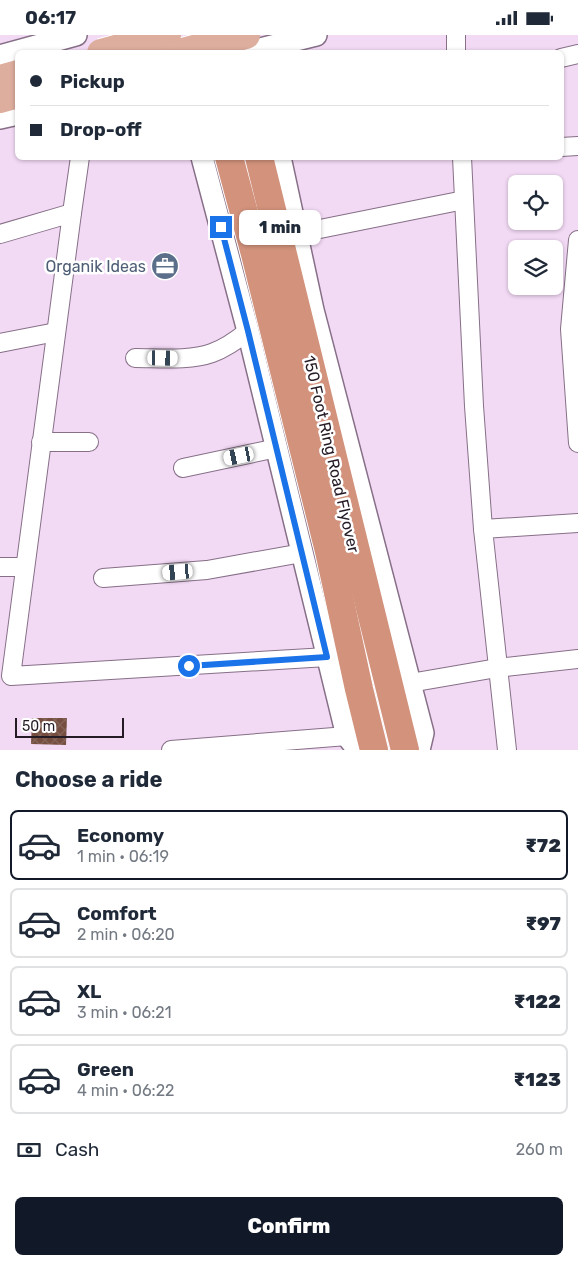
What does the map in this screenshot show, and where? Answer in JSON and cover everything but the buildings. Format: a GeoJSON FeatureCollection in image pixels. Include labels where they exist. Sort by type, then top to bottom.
{"type":"FeatureCollection","features":[{"type":"Feature","properties":{"kind":"highway"},"geometry":{"type":"LineString","coordinates":[[188,35],[193,50]]}},
{"type":"Feature","properties":{"kind":"highway"},"geometry":{"type":"LineString","coordinates":[[222,35],[244,46]]}},
{"type":"Feature","properties":{"kind":"highway","name":"150 Foot Ring Road Flyover"},"geometry":{"type":"LineString","coordinates":[[230,160],[329,551],[374,750]]}},
{"type":"Feature","properties":{"kind":"highway","name":"150 Foot Ring Road Flyover"},"geometry":{"type":"LineString","coordinates":[[260,160],[300,318],[399,685],[405,750]]}},
{"type":"Feature","properties":{"kind":"main road"},"geometry":{"type":"LineString","coordinates":[[112,50],[167,35]]}},
{"type":"Feature","properties":{"kind":"main road"},"geometry":{"type":"LineString","coordinates":[[207,50],[244,46]]}},
{"type":"Feature","properties":{"kind":"main road"},"geometry":{"type":"LineString","coordinates":[[0,79],[15,75]]}},
{"type":"Feature","properties":{"kind":"main road"},"geometry":{"type":"LineString","coordinates":[[0,99],[15,95]]}},
{"type":"Feature","properties":{"kind":"street"},"geometry":{"type":"LineString","coordinates":[[22,50],[76,35]]}},
{"type":"Feature","properties":{"kind":"street"},"geometry":{"type":"LineString","coordinates":[[163,35],[168,50]]}},
{"type":"Feature","properties":{"kind":"street"},"geometry":{"type":"LineString","coordinates":[[244,46],[316,35]]}},
{"type":"Feature","properties":{"kind":"street"},"geometry":{"type":"LineString","coordinates":[[456,35],[456,50]]}},
{"type":"Feature","properties":{"kind":"street"},"geometry":{"type":"LineString","coordinates":[[0,56],[15,52]]}},
{"type":"Feature","properties":{"kind":"street"},"geometry":{"type":"LineString","coordinates":[[564,57],[578,54]]}},
{"type":"Feature","properties":{"kind":"street"},"geometry":{"type":"LineString","coordinates":[[0,118],[15,115]]}},
{"type":"Feature","properties":{"kind":"street"},"geometry":{"type":"LineString","coordinates":[[564,147],[578,146]]}},
{"type":"Feature","properties":{"kind":"street"},"geometry":{"type":"LineString","coordinates":[[80,160],[26,567],[6,676],[327,657]]}},
{"type":"Feature","properties":{"kind":"street"},"geometry":{"type":"LineString","coordinates":[[171,750],[352,743],[327,657],[248,331],[203,160]]}},
{"type":"Feature","properties":{"kind":"street"},"geometry":{"type":"LineString","coordinates":[[281,160],[295,234],[399,685],[423,733],[419,750]]}},
{"type":"Feature","properties":{"kind":"street"},"geometry":{"type":"LineString","coordinates":[[462,160],[474,406],[483,529],[507,750]]}},
{"type":"Feature","properties":{"kind":"street"},"geometry":{"type":"LineString","coordinates":[[295,234],[464,200]]}},
{"type":"Feature","properties":{"kind":"street"},"geometry":{"type":"LineString","coordinates":[[0,234],[72,213]]}},
{"type":"Feature","properties":{"kind":"street"},"geometry":{"type":"LineString","coordinates":[[578,240],[574,321],[570,329],[578,443]]}},
{"type":"Feature","properties":{"kind":"street"},"geometry":{"type":"LineString","coordinates":[[135,358],[177,358],[210,354],[226,347],[248,331]]}},
{"type":"Feature","properties":{"kind":"street"},"geometry":{"type":"LineString","coordinates":[[0,343],[56,332]]}},
{"type":"Feature","properties":{"kind":"street"},"geometry":{"type":"LineString","coordinates":[[41,442],[89,442]]}},
{"type":"Feature","properties":{"kind":"street"},"geometry":{"type":"LineString","coordinates":[[183,468],[276,447]]}},
{"type":"Feature","properties":{"kind":"street"},"geometry":{"type":"LineString","coordinates":[[483,529],[578,523]]}},
{"type":"Feature","properties":{"kind":"street"},"geometry":{"type":"LineString","coordinates":[[103,578],[207,570],[302,553]]}},
{"type":"Feature","properties":{"kind":"street"},"geometry":{"type":"LineString","coordinates":[[0,567],[26,567]]}},
{"type":"Feature","properties":{"kind":"street"},"geometry":{"type":"LineString","coordinates":[[399,685],[497,668],[578,659]]}},
{"type":"Feature","properties":{"kind":"place","name":"Organik Ideas"},"geometry":{"type":"Point","coordinates":[165,266]}},
{"type":"Feature","properties":{"kind":"route"},"geometry":{"type":"LineString","coordinates":[[189,666],[327,657],[221,227]]}}]}
